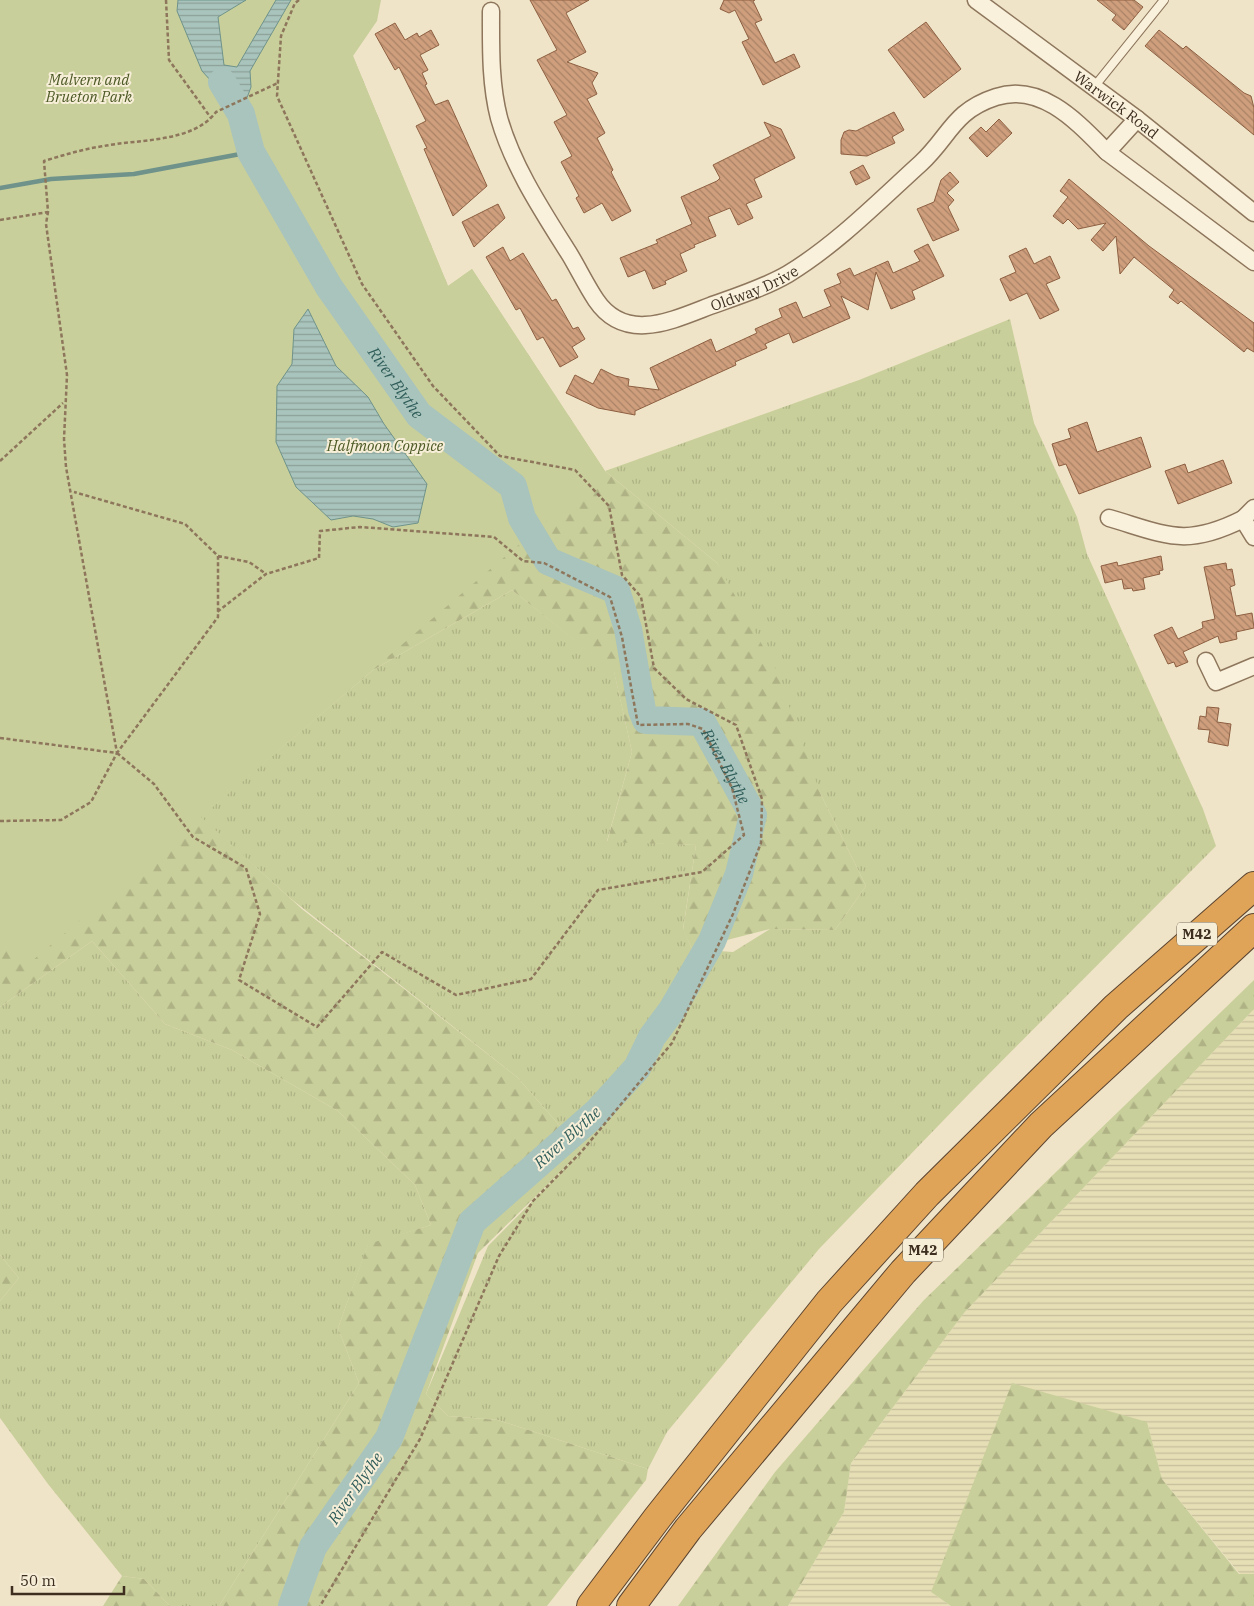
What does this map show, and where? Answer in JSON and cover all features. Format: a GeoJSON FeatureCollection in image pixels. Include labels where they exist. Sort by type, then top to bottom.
{"type":"FeatureCollection","features":[{"type":"Feature","properties":{"kind":"highway","name":"M42"},"geometry":{"type":"LineString","coordinates":[[591,1606],[658,1517],[829,1302],[928,1194],[1116,1007],[1254,886]]}},
{"type":"Feature","properties":{"kind":"highway","name":"M42"},"geometry":{"type":"LineString","coordinates":[[631,1606],[688,1528],[902,1272],[1041,1125],[1254,928]]}},
{"type":"Feature","properties":{"kind":"street","name":"Warwick Road"},"geometry":{"type":"LineString","coordinates":[[976,0],[1137,119],[1254,213]]}},
{"type":"Feature","properties":{"kind":"street","name":"Oldway Drive"},"geometry":{"type":"LineString","coordinates":[[491,10],[491,66],[500,118],[522,174],[597,302],[616,319],[640,327],[672,321],[786,275],[830,244],[927,157],[955,120],[973,106],[999,96],[1031,95],[1057,106],[1107,152]]}},
{"type":"Feature","properties":{"kind":"street"},"geometry":{"type":"LineString","coordinates":[[1137,119],[1107,152],[1254,262]]}},
{"type":"Feature","properties":{"kind":"street"},"geometry":{"type":"LineString","coordinates":[[1109,518],[1174,537],[1193,538],[1218,531],[1248,513],[1254,537]]}},
{"type":"Feature","properties":{"kind":"street"},"geometry":{"type":"LineString","coordinates":[[1206,661],[1216,682],[1254,666]]}},
{"type":"Feature","properties":{"kind":"lane"},"geometry":{"type":"LineString","coordinates":[[1094,87],[1164,0]]}},
{"type":"Feature","properties":{"kind":"path"},"geometry":{"type":"LineString","coordinates":[[166,0],[169,60],[211,118]]}},
{"type":"Feature","properties":{"kind":"path"},"geometry":{"type":"LineString","coordinates":[[299,0],[295,3],[281,36],[277,96],[362,284],[433,386],[500,456],[575,470],[609,506],[622,576],[641,597],[654,668],[686,699],[736,725],[762,799],[761,843],[733,914],[672,1043],[582,1151],[528,1208],[499,1256],[420,1439],[320,1606]]}},
{"type":"Feature","properties":{"kind":"path"},"geometry":{"type":"LineString","coordinates":[[117,753],[66,467],[64,402],[67,375],[46,224],[48,212],[44,161],[84,149],[189,131],[227,106],[278,83]]}},
{"type":"Feature","properties":{"kind":"path"},"geometry":{"type":"LineString","coordinates":[[0,220],[48,212]]}},
{"type":"Feature","properties":{"kind":"path"},"geometry":{"type":"LineString","coordinates":[[0,461],[64,402]]}},
{"type":"Feature","properties":{"kind":"path"},"geometry":{"type":"LineString","coordinates":[[74,492],[185,524],[218,556],[249,562],[266,574]]}},
{"type":"Feature","properties":{"kind":"path"},"geometry":{"type":"LineString","coordinates":[[0,738],[117,753],[154,784],[193,837],[246,868],[260,914],[239,980],[318,1027],[382,952],[456,995],[531,979],[598,890],[702,872],[744,835],[732,788],[703,730],[688,724],[638,725],[622,638],[610,597],[544,563],[523,562],[494,537],[360,527],[320,531],[319,558],[266,574],[218,612]]}},
{"type":"Feature","properties":{"kind":"path"},"geometry":{"type":"LineString","coordinates":[[0,822],[60,820],[91,802],[117,753],[218,617],[218,556]]}},
{"type":"Feature","properties":{"kind":"shaded area"},"geometry":{"type":"Polygon","coordinates":[[[1254,1009],[1254,1574],[1240,1574],[1162,1479],[1147,1422],[931,1592],[951,1606],[788,1606],[844,1512],[851,1463],[964,1313],[1254,1009]]]}},
{"type":"Feature","properties":{"kind":"green space","name":"Malvern and Brueton Park"},"geometry":{"type":"Polygon","coordinates":[[[0,0],[381,0],[377,21],[353,56],[448,286],[472,269],[605,471],[32,961],[0,933],[0,0]]]}},
{"type":"Feature","properties":{"kind":"green space","name":"Halfmoon Coppice"},"geometry":{"type":"Polygon","coordinates":[[[148,0],[353,56],[448,286],[472,269],[605,471],[717,563],[776,670],[821,795],[866,886],[835,930],[770,929],[692,949],[683,930],[696,845],[607,842],[632,752],[614,672],[512,590],[373,670],[201,817],[302,909],[517,1077],[582,1151],[478,1253],[426,1394],[448,1416],[498,1420],[648,1469],[646,1480],[547,1606],[219,1606],[359,1383],[338,1328],[368,1244],[431,1225],[415,1185],[338,1111],[232,1050],[165,1024],[92,941],[0,1007],[0,852],[148,0]]]}},
{"type":"Feature","properties":{"kind":"green space"},"geometry":{"type":"Polygon","coordinates":[[[1010,319],[1034,423],[1077,517],[1087,554],[1203,809],[1216,846],[968,1095],[819,1249],[667,1432],[648,1469],[498,1420],[448,1416],[426,1394],[488,1246],[582,1151],[517,1077],[290,898],[200,817],[373,670],[512,590],[614,671],[632,752],[607,841],[696,845],[683,929],[692,949],[733,952],[770,929],[835,930],[866,886],[821,795],[717,563],[605,471],[859,380],[1010,319]]]}},
{"type":"Feature","properties":{"kind":"green space"},"geometry":{"type":"Polygon","coordinates":[[[92,941],[165,1024],[232,1050],[338,1111],[415,1185],[431,1225],[368,1245],[338,1328],[359,1383],[219,1606],[170,1606],[144,1579],[122,1576],[48,1484],[0,1418],[0,1301],[19,1278],[0,1255],[0,1007],[92,941]]]}},
{"type":"Feature","properties":{"kind":"green space"},"geometry":{"type":"Polygon","coordinates":[[[1254,980],[1254,1009],[964,1313],[851,1463],[844,1512],[788,1606],[678,1606],[775,1472],[923,1301],[1254,980]]]}},
{"type":"Feature","properties":{"kind":"green space"},"geometry":{"type":"Polygon","coordinates":[[[0,1255],[19,1278],[0,1301],[0,1255]]]}},
{"type":"Feature","properties":{"kind":"green space"},"geometry":{"type":"Polygon","coordinates":[[[1012,1383],[1147,1422],[1162,1479],[1239,1574],[1254,1574],[1254,1606],[951,1606],[931,1592],[1012,1383]]]}},
{"type":"Feature","properties":{"kind":"green space"},"geometry":{"type":"Polygon","coordinates":[[[122,1576],[144,1579],[170,1606],[103,1606],[122,1576]]]}},
{"type":"Feature","properties":{"kind":"water"},"geometry":{"type":"Polygon","coordinates":[[[178,0],[246,0],[218,17],[224,65],[237,67],[276,0],[291,0],[250,71],[251,87],[241,114],[202,71],[177,11],[178,0]]]}},
{"type":"Feature","properties":{"kind":"water"},"geometry":{"type":"Polygon","coordinates":[[[308,309],[336,366],[368,397],[384,424],[427,484],[418,523],[393,527],[373,519],[353,516],[331,520],[296,487],[276,442],[277,386],[292,364],[294,329],[308,309]]]}},
{"type":"Feature","properties":{"kind":"building"},"geometry":{"type":"Polygon","coordinates":[[[530,0],[589,0],[566,13],[586,52],[567,62],[598,73],[592,83],[597,94],[587,99],[605,133],[597,138],[613,170],[611,172],[631,211],[612,221],[602,203],[584,213],[576,198],[579,196],[561,162],[572,156],[554,122],[567,115],[537,60],[557,50],[530,0]]]}},
{"type":"Feature","properties":{"kind":"building"},"geometry":{"type":"Polygon","coordinates":[[[724,0],[755,0],[753,1],[762,20],[755,23],[775,63],[794,54],[800,67],[763,85],[742,42],[749,39],[735,10],[729,13],[720,9],[724,0]]]}},
{"type":"Feature","properties":{"kind":"building"},"geometry":{"type":"Polygon","coordinates":[[[1097,0],[1134,0],[1143,7],[1124,30],[1112,20],[1116,15],[1097,0]]]}},
{"type":"Feature","properties":{"kind":"building"},"geometry":{"type":"Polygon","coordinates":[[[926,22],[961,69],[924,98],[888,50],[926,22]]]}},
{"type":"Feature","properties":{"kind":"building"},"geometry":{"type":"Polygon","coordinates":[[[395,23],[405,40],[417,33],[419,37],[431,30],[439,45],[420,55],[428,70],[422,73],[427,84],[425,85],[435,105],[448,100],[487,186],[453,216],[424,149],[427,148],[416,126],[426,121],[399,67],[395,70],[375,34],[395,23]]]}},
{"type":"Feature","properties":{"kind":"building"},"geometry":{"type":"Polygon","coordinates":[[[1159,30],[1183,49],[1186,46],[1244,93],[1251,96],[1254,108],[1254,135],[1145,46],[1159,30]]]}},
{"type":"Feature","properties":{"kind":"building"},"geometry":{"type":"Polygon","coordinates":[[[894,112],[904,130],[892,137],[895,143],[867,156],[841,154],[841,140],[844,132],[849,130],[856,131],[894,112]]]}},
{"type":"Feature","properties":{"kind":"building"},"geometry":{"type":"Polygon","coordinates":[[[999,119],[1012,133],[987,157],[969,138],[981,127],[986,132],[999,119]]]}},
{"type":"Feature","properties":{"kind":"building"},"geometry":{"type":"Polygon","coordinates":[[[764,122],[781,129],[795,158],[754,179],[762,197],[746,204],[753,218],[738,225],[730,208],[708,217],[716,236],[694,245],[695,247],[680,254],[687,271],[665,281],[666,284],[653,289],[645,270],[628,277],[620,258],[658,243],[656,240],[692,224],[681,197],[720,178],[713,165],[771,136],[764,122]]]}},
{"type":"Feature","properties":{"kind":"building"},"geometry":{"type":"Polygon","coordinates":[[[863,165],[870,178],[856,185],[850,172],[863,165]]]}},
{"type":"Feature","properties":{"kind":"building"},"geometry":{"type":"Polygon","coordinates":[[[950,172],[959,182],[947,193],[954,200],[948,207],[959,230],[933,241],[917,209],[934,202],[941,180],[950,172]]]}},
{"type":"Feature","properties":{"kind":"building"},"geometry":{"type":"Polygon","coordinates":[[[1069,179],[1149,246],[1254,323],[1254,352],[1247,348],[1244,352],[1181,301],[1178,304],[1169,297],[1174,290],[1134,257],[1120,274],[1116,236],[1103,251],[1091,240],[1106,223],[1078,229],[1068,219],[1063,224],[1053,216],[1068,197],[1060,191],[1069,179]]]}},
{"type":"Feature","properties":{"kind":"building"},"geometry":{"type":"Polygon","coordinates":[[[498,204],[505,218],[474,247],[462,222],[498,204]]]}},
{"type":"Feature","properties":{"kind":"building"},"geometry":{"type":"Polygon","coordinates":[[[928,244],[944,276],[912,291],[915,299],[891,309],[876,272],[868,310],[841,296],[850,318],[793,343],[789,333],[765,344],[767,348],[735,362],[736,365],[635,411],[635,415],[598,408],[566,393],[575,375],[593,384],[601,369],[615,376],[629,379],[628,386],[659,390],[650,368],[711,339],[716,352],[757,333],[755,329],[782,317],[779,309],[796,302],[803,318],[831,306],[824,290],[841,283],[837,274],[850,268],[854,276],[888,261],[893,273],[920,261],[914,251],[928,244]]]}},
{"type":"Feature","properties":{"kind":"building"},"geometry":{"type":"Polygon","coordinates":[[[503,247],[510,261],[523,253],[552,301],[556,299],[573,329],[578,327],[585,339],[572,347],[578,357],[560,367],[543,337],[537,340],[520,308],[516,310],[486,257],[503,247]]]}},
{"type":"Feature","properties":{"kind":"building"},"geometry":{"type":"Polygon","coordinates":[[[1026,248],[1034,264],[1050,256],[1060,278],[1046,284],[1059,310],[1040,319],[1027,293],[1010,301],[1000,279],[1016,272],[1009,256],[1026,248]]]}},
{"type":"Feature","properties":{"kind":"building"},"geometry":{"type":"Polygon","coordinates":[[[1087,422],[1097,452],[1141,437],[1151,467],[1079,494],[1066,464],[1059,466],[1052,444],[1071,438],[1068,429],[1087,422]]]}},
{"type":"Feature","properties":{"kind":"building"},"geometry":{"type":"Polygon","coordinates":[[[1223,460],[1232,483],[1178,504],[1165,471],[1185,464],[1188,473],[1223,460]]]}},
{"type":"Feature","properties":{"kind":"building"},"geometry":{"type":"Polygon","coordinates":[[[1161,556],[1163,570],[1159,571],[1160,574],[1143,578],[1145,589],[1133,591],[1132,588],[1124,589],[1122,579],[1105,583],[1101,566],[1117,562],[1118,566],[1161,556]]]}},
{"type":"Feature","properties":{"kind":"building"},"geometry":{"type":"Polygon","coordinates":[[[1226,563],[1227,570],[1232,569],[1235,585],[1230,587],[1236,616],[1252,613],[1254,628],[1236,632],[1237,639],[1220,643],[1218,636],[1183,652],[1188,662],[1176,667],[1174,662],[1168,664],[1154,635],[1172,627],[1178,639],[1203,628],[1202,622],[1215,619],[1204,567],[1226,563]]]}},
{"type":"Feature","properties":{"kind":"building"},"geometry":{"type":"Polygon","coordinates":[[[1207,707],[1219,708],[1217,722],[1231,724],[1228,746],[1208,742],[1210,730],[1198,729],[1200,716],[1206,717],[1207,707]]]}},
{"type":"Feature","properties":{"kind":"waterway","name":"River Blythe"},"geometry":{"type":"LineString","coordinates":[[222,82],[241,114],[251,152],[329,287],[419,415],[513,486],[522,518],[548,561],[616,590],[628,629],[642,710],[646,720],[702,722],[753,815],[739,874],[712,941],[672,1010],[652,1037],[637,1068],[598,1111],[472,1222],[389,1438],[313,1547],[292,1606]]}},
{"type":"Feature","properties":{"kind":"waterway"},"geometry":{"type":"LineString","coordinates":[[0,188],[51,179],[134,174],[251,152]]}}]}
